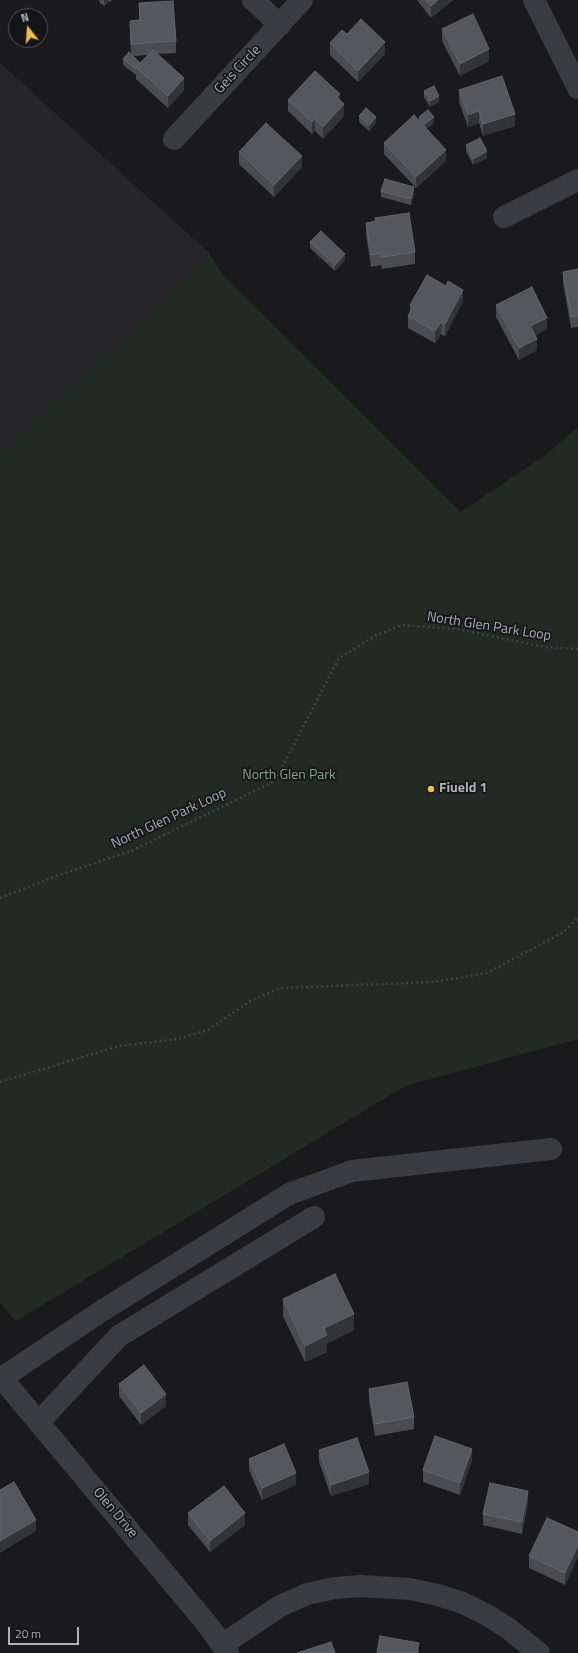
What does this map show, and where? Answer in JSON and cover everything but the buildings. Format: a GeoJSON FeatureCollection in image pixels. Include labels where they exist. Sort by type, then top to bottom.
{"type":"FeatureCollection","features":[{"type":"Feature","properties":{"kind":"street"},"geometry":{"type":"LineString","coordinates":[[253,0],[280,25]]}},
{"type":"Feature","properties":{"kind":"street","name":"Geis Circle"},"geometry":{"type":"LineString","coordinates":[[174,140],[302,0]]}},
{"type":"Feature","properties":{"kind":"street"},"geometry":{"type":"LineString","coordinates":[[534,0],[578,88]]}},
{"type":"Feature","properties":{"kind":"street"},"geometry":{"type":"LineString","coordinates":[[504,217],[578,180]]}},
{"type":"Feature","properties":{"kind":"street"},"geometry":{"type":"LineString","coordinates":[[1,1377],[100,1312],[289,1194],[352,1170],[551,1149]]}},
{"type":"Feature","properties":{"kind":"street"},"geometry":{"type":"LineString","coordinates":[[39,1422],[119,1336],[314,1217]]}},
{"type":"Feature","properties":{"kind":"street","name":"Olen Drive"},"geometry":{"type":"LineString","coordinates":[[1,1377],[197,1612],[225,1649]]}},
{"type":"Feature","properties":{"kind":"street"},"geometry":{"type":"LineString","coordinates":[[225,1649],[280,1606],[307,1594],[334,1588],[360,1586],[410,1589],[438,1595],[463,1603],[487,1615],[509,1629],[539,1653]]}},
{"type":"Feature","properties":{"kind":"path","name":"North Glen Park Loop"},"geometry":{"type":"LineString","coordinates":[[0,898],[59,875],[131,850],[274,781],[340,658],[375,636],[402,625],[457,629],[545,647],[578,649]]}},
{"type":"Feature","properties":{"kind":"path"},"geometry":{"type":"LineString","coordinates":[[0,1082],[10,1081],[119,1046],[178,1039],[208,1030],[252,1000],[281,988],[434,982],[487,973],[562,933],[578,918]]}},
{"type":"Feature","properties":{"kind":"shaded area"},"geometry":{"type":"Polygon","coordinates":[[[0,63],[209,253],[0,458],[0,63]]]}},
{"type":"Feature","properties":{"kind":"green space","name":"North Glen Park"},"geometry":{"type":"Polygon","coordinates":[[[209,253],[223,275],[461,512],[543,457],[578,427],[578,1039],[405,1086],[16,1321],[0,1303],[0,458],[209,253]]]}},
{"type":"Feature","properties":{"kind":"place","name":"Fiueld 1"},"geometry":{"type":"Point","coordinates":[431,789]}}]}
